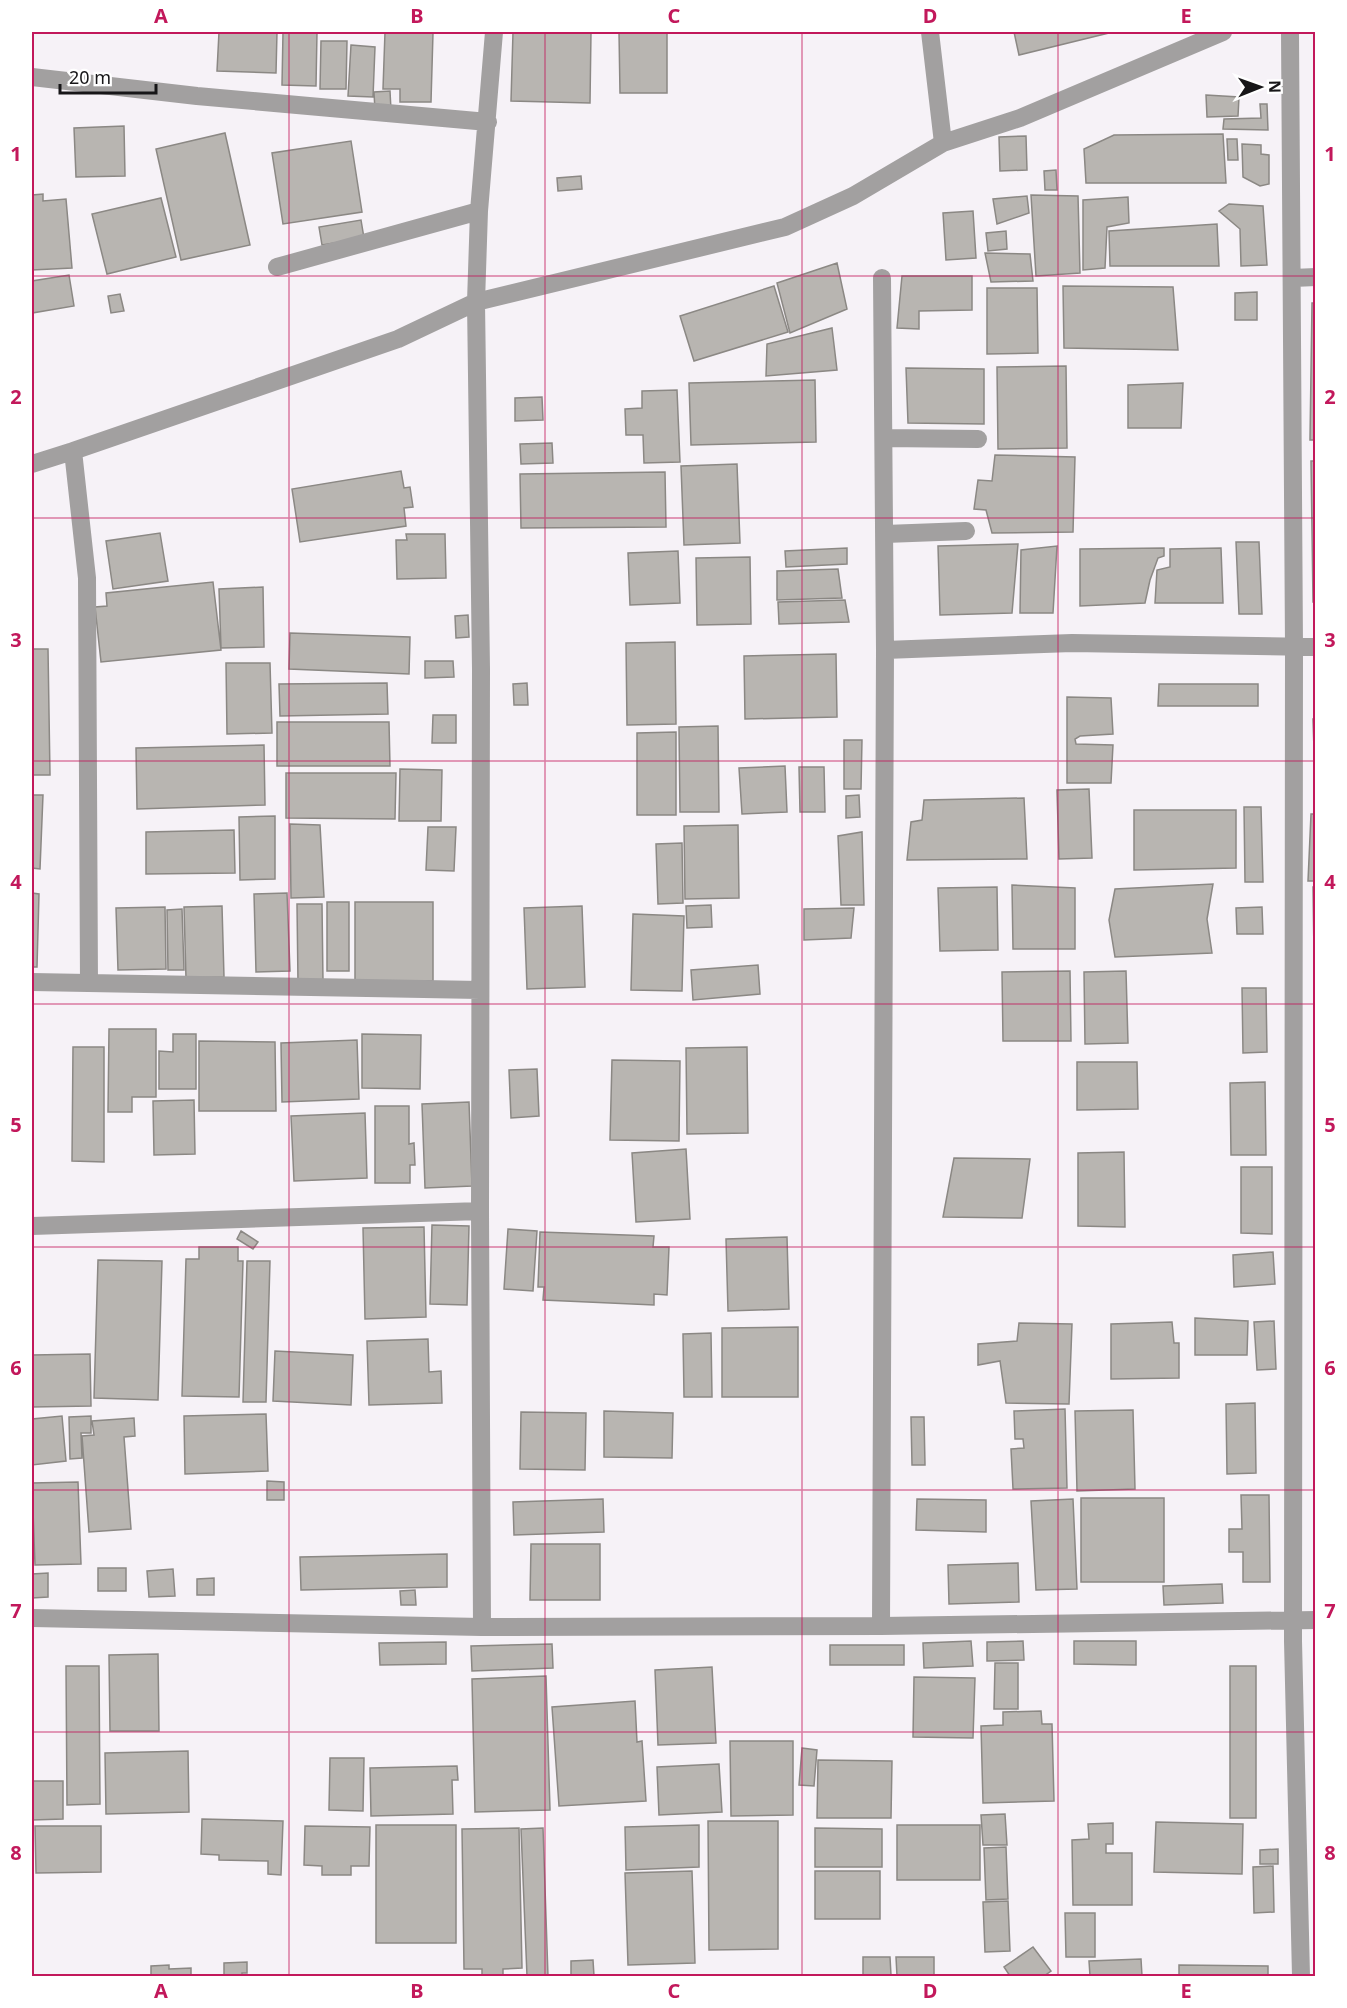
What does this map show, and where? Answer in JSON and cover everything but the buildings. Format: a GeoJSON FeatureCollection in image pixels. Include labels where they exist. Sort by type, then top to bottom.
{"type":"FeatureCollection","features":[{"type":"Feature","properties":{"kind":"street"},"geometry":{"type":"LineString","coordinates":[[482,1627],[481,669],[476,302],[479,211],[494,32]]}},
{"type":"Feature","properties":{"kind":"street"},"geometry":{"type":"LineString","coordinates":[[930,32],[943,143]]}},
{"type":"Feature","properties":{"kind":"street"},"geometry":{"type":"LineString","coordinates":[[32,464],[398,339],[476,302],[785,227],[853,196],[943,143],[1020,118],[1223,32]]}},
{"type":"Feature","properties":{"kind":"street"},"geometry":{"type":"LineString","coordinates":[[1290,32],[1294,646],[1293,1620],[1301,1977]]}},
{"type":"Feature","properties":{"kind":"street"},"geometry":{"type":"LineString","coordinates":[[32,77],[198,96],[488,122]]}},
{"type":"Feature","properties":{"kind":"street"},"geometry":{"type":"LineString","coordinates":[[277,267],[479,211]]}},
{"type":"Feature","properties":{"kind":"street"},"geometry":{"type":"LineString","coordinates":[[1293,278],[1316,277]]}},
{"type":"Feature","properties":{"kind":"street"},"geometry":{"type":"LineString","coordinates":[[881,1626],[885,650],[882,278]]}},
{"type":"Feature","properties":{"kind":"street"},"geometry":{"type":"LineString","coordinates":[[884,438],[978,439]]}},
{"type":"Feature","properties":{"kind":"street"},"geometry":{"type":"LineString","coordinates":[[73,451],[87,578],[89,982]]}},
{"type":"Feature","properties":{"kind":"street"},"geometry":{"type":"LineString","coordinates":[[885,534],[966,531]]}},
{"type":"Feature","properties":{"kind":"street"},"geometry":{"type":"LineString","coordinates":[[885,650],[1072,643],[1316,647]]}},
{"type":"Feature","properties":{"kind":"street"},"geometry":{"type":"LineString","coordinates":[[32,982],[480,990]]}},
{"type":"Feature","properties":{"kind":"street"},"geometry":{"type":"LineString","coordinates":[[32,1226],[480,1211]]}},
{"type":"Feature","properties":{"kind":"street"},"geometry":{"type":"LineString","coordinates":[[32,1618],[482,1627],[881,1626],[1316,1620]]}}]}
